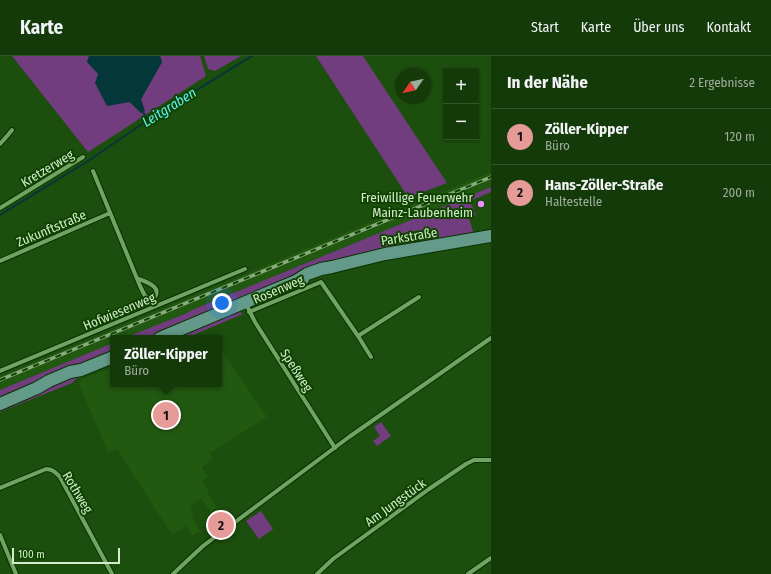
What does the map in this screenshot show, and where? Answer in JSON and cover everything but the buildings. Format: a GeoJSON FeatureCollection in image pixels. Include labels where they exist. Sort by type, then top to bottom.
{"type":"FeatureCollection","features":[{"type":"Feature","properties":{"kind":"main road","name":"Parkstraße"},"geometry":{"type":"LineString","coordinates":[[168,335],[247,307],[307,274],[321,269],[385,254],[491,236]]}},
{"type":"Feature","properties":{"kind":"main road"},"geometry":{"type":"LineString","coordinates":[[0,404],[70,372],[81,370],[110,358]]}},
{"type":"Feature","properties":{"kind":"street"},"geometry":{"type":"LineString","coordinates":[[0,144],[12,130]]}},
{"type":"Feature","properties":{"kind":"street","name":"Kretzerweg"},"geometry":{"type":"LineString","coordinates":[[0,208],[83,157]]}},
{"type":"Feature","properties":{"kind":"street"},"geometry":{"type":"LineString","coordinates":[[93,171],[145,296],[151,299],[154,306]]}},
{"type":"Feature","properties":{"kind":"street","name":"Zukunftstraße"},"geometry":{"type":"LineString","coordinates":[[0,261],[110,213]]}},
{"type":"Feature","properties":{"kind":"street","name":"Hofwiesenweg"},"geometry":{"type":"LineString","coordinates":[[0,372],[245,269]]}},
{"type":"Feature","properties":{"kind":"street"},"geometry":{"type":"LineString","coordinates":[[137,278],[152,285],[156,289],[156,295],[151,299]]}},
{"type":"Feature","properties":{"kind":"street","name":"Rosenweg"},"geometry":{"type":"LineString","coordinates":[[247,307],[321,282],[371,357]]}},
{"type":"Feature","properties":{"kind":"street"},"geometry":{"type":"LineString","coordinates":[[358,336],[419,297]]}},
{"type":"Feature","properties":{"kind":"street","name":"Speßweg"},"geometry":{"type":"LineString","coordinates":[[247,307],[335,448]]}},
{"type":"Feature","properties":{"kind":"street"},"geometry":{"type":"LineString","coordinates":[[172,574],[203,546],[335,448],[491,338]]}},
{"type":"Feature","properties":{"kind":"street","name":"Am Jungstück"},"geometry":{"type":"LineString","coordinates":[[317,574],[333,559],[466,464],[474,460],[491,460]]}},
{"type":"Feature","properties":{"kind":"street","name":"Rothweg"},"geometry":{"type":"LineString","coordinates":[[0,488],[46,469],[56,472],[112,574]]}},
{"type":"Feature","properties":{"kind":"street"},"geometry":{"type":"LineString","coordinates":[[0,535],[16,574]]}},
{"type":"Feature","properties":{"kind":"street"},"geometry":{"type":"LineString","coordinates":[[468,574],[475,572],[491,558]]}},
{"type":"Feature","properties":{"kind":"shaded area"},"geometry":{"type":"Polygon","coordinates":[[[12,56],[89,56],[87,62],[141,113],[144,111],[141,99],[162,62],[160,56],[200,56],[206,76],[88,152],[12,56]]]}},
{"type":"Feature","properties":{"kind":"shaded area"},"geometry":{"type":"Polygon","coordinates":[[[204,56],[241,56],[215,71],[208,69],[204,56]]]}},
{"type":"Feature","properties":{"kind":"shaded area"},"geometry":{"type":"Polygon","coordinates":[[[316,56],[363,56],[447,183],[410,197],[406,194],[316,56]]]}},
{"type":"Feature","properties":{"kind":"shaded area"},"geometry":{"type":"Polygon","coordinates":[[[491,172],[491,187],[132,335],[110,335],[110,345],[0,390],[0,376],[491,172]]]}},
{"type":"Feature","properties":{"kind":"shaded area"},"geometry":{"type":"Polygon","coordinates":[[[491,187],[491,192],[470,201],[476,215],[469,218],[474,235],[315,269],[155,335],[132,335],[491,187]]]}},
{"type":"Feature","properties":{"kind":"shaded area"},"geometry":{"type":"Polygon","coordinates":[[[239,311],[243,314],[193,335],[177,335],[239,311]]]}},
{"type":"Feature","properties":{"kind":"shaded area"},"geometry":{"type":"Polygon","coordinates":[[[110,344],[110,353],[0,400],[0,390],[110,344]]]}},
{"type":"Feature","properties":{"kind":"shaded area"},"geometry":{"type":"Polygon","coordinates":[[[222,350],[267,417],[210,453],[213,458],[202,467],[208,477],[202,481],[217,508],[211,512],[201,498],[190,506],[193,510],[191,512],[194,516],[192,518],[200,531],[192,536],[186,526],[172,535],[117,449],[108,453],[78,381],[110,368],[110,387],[222,387],[222,350]]]}},
{"type":"Feature","properties":{"kind":"shaded area"},"geometry":{"type":"Polygon","coordinates":[[[110,362],[110,365],[76,379],[72,383],[0,412],[0,408],[110,362]]]}},
{"type":"Feature","properties":{"kind":"shaded area"},"geometry":{"type":"Polygon","coordinates":[[[381,422],[391,436],[377,446],[373,441],[380,436],[374,427],[381,422]]]}},
{"type":"Feature","properties":{"kind":"shaded area"},"geometry":{"type":"Polygon","coordinates":[[[261,511],[273,529],[259,539],[246,521],[261,511]]]}},
{"type":"Feature","properties":{"kind":"water"},"geometry":{"type":"Polygon","coordinates":[[[89,56],[160,56],[162,62],[141,99],[145,111],[141,113],[130,102],[107,106],[95,83],[98,74],[87,62],[89,56]]]}},
{"type":"Feature","properties":{"kind":"waterway","name":"Leitgraben"},"geometry":{"type":"LineString","coordinates":[[0,215],[88,161],[148,120],[252,56]]}},
{"type":"Feature","properties":{"kind":"waterway"},"geometry":{"type":"LineString","coordinates":[[143,112],[148,120]]}},
{"type":"Feature","properties":{"kind":"railway"},"geometry":{"type":"LineString","coordinates":[[0,380],[491,177]]}},
{"type":"Feature","properties":{"kind":"place","name":"Freiwillige Feuerwehr Mainz-Laubenheim"},"geometry":{"type":"Point","coordinates":[481,204]}},
{"type":"Feature","properties":{"kind":"place","name":"Zöller-Kipper"},"geometry":{"type":"Point","coordinates":[166,415]}},
{"type":"Feature","properties":{"kind":"place","name":"Hans-Zöller-Straße"},"geometry":{"type":"Point","coordinates":[221,525]}}]}
